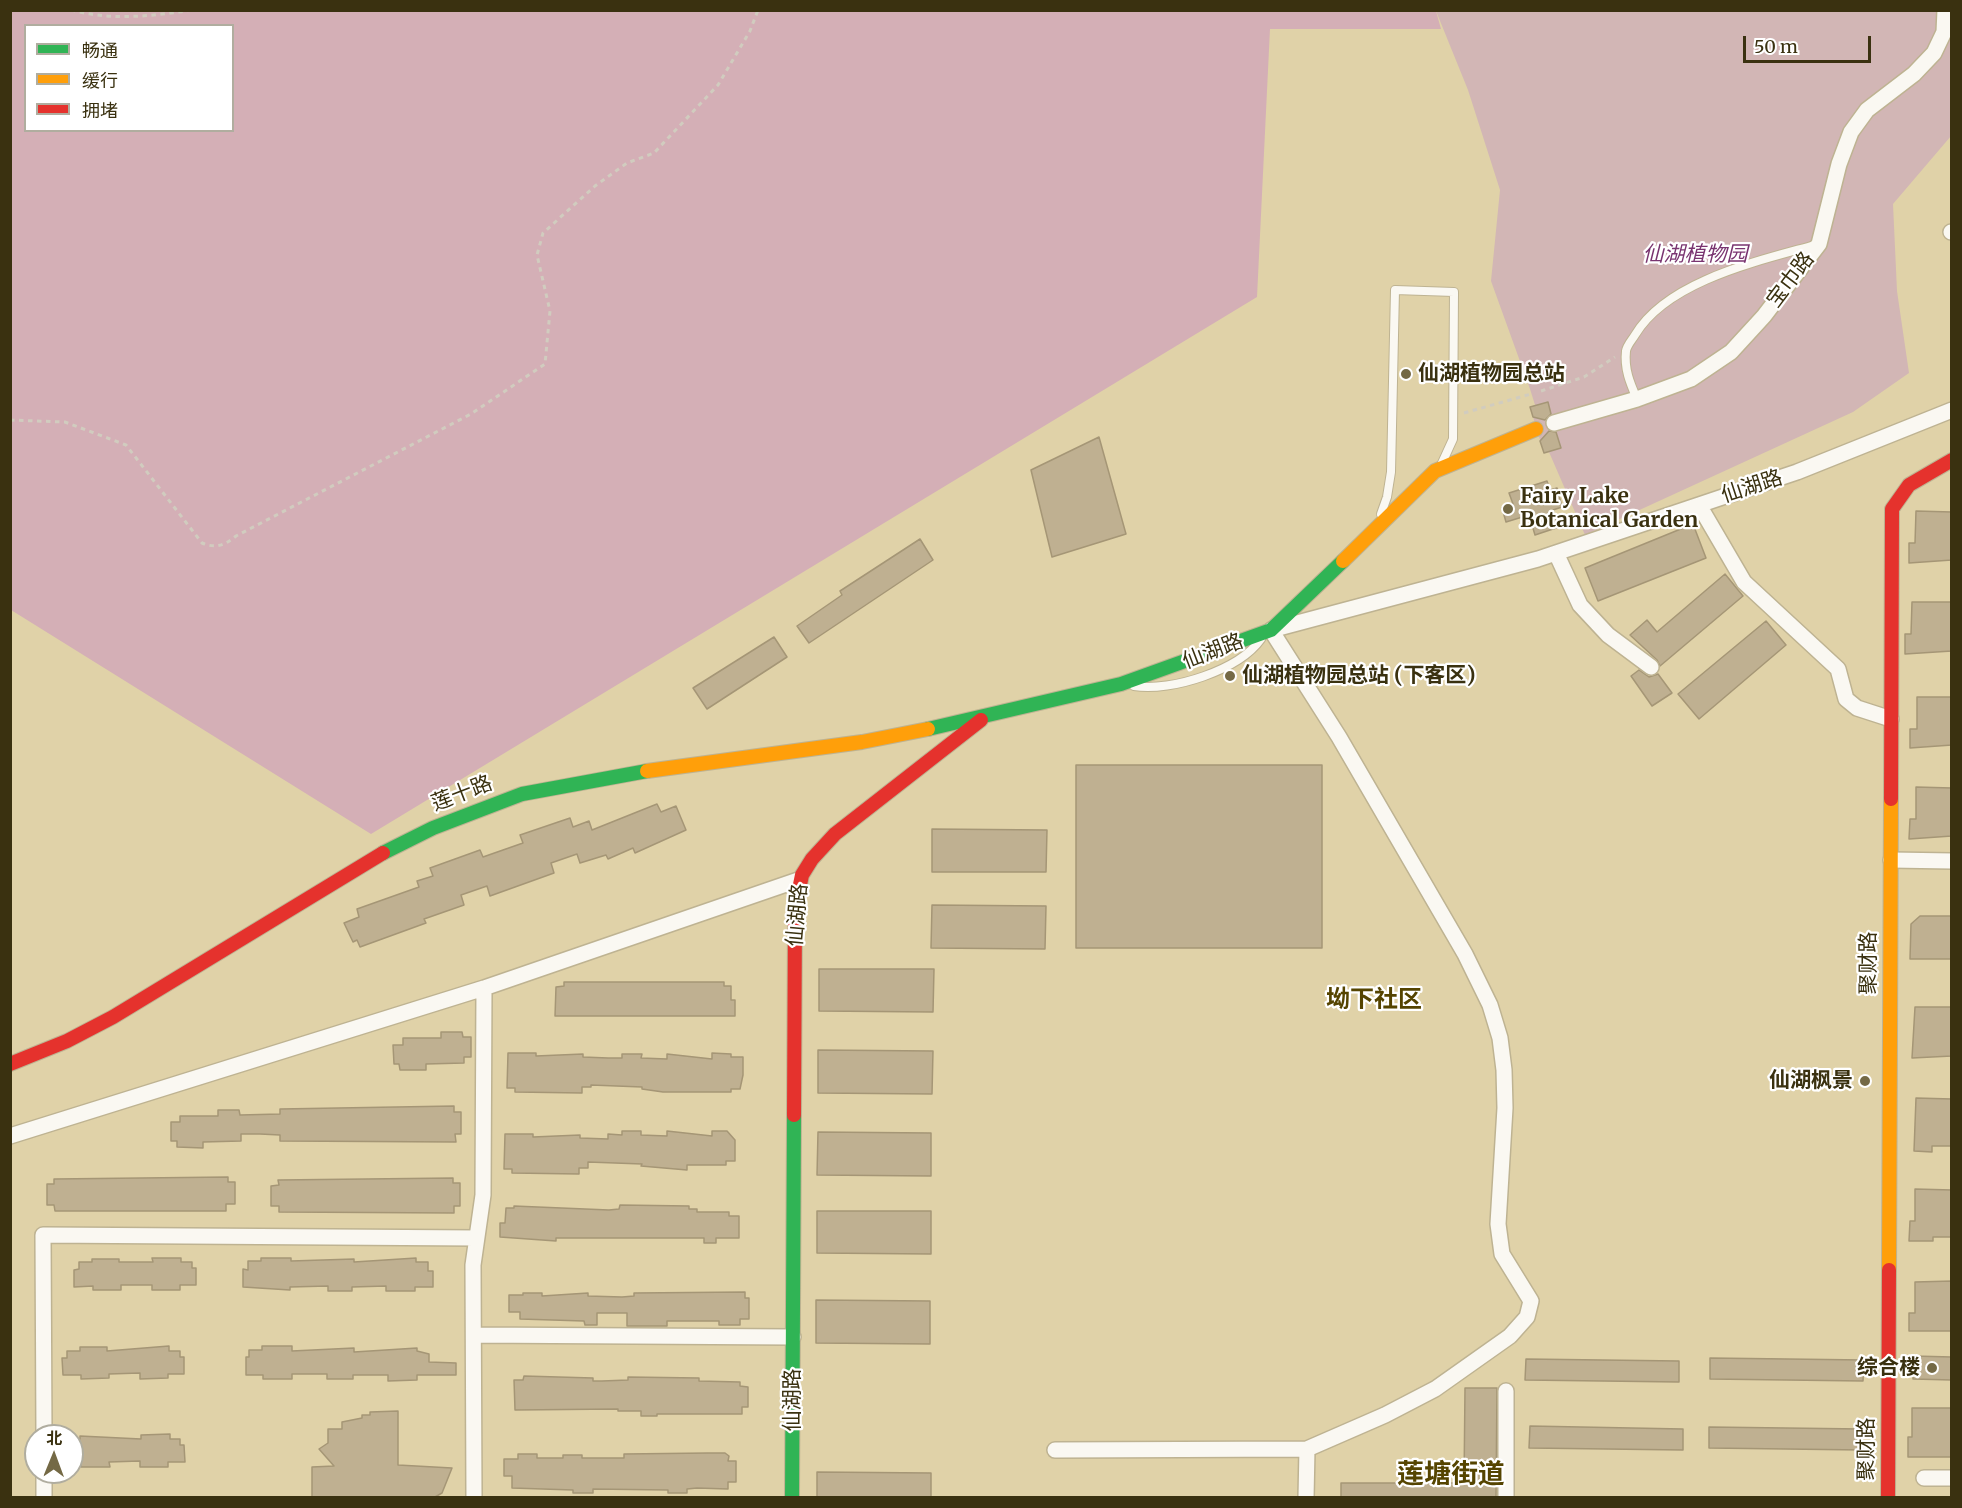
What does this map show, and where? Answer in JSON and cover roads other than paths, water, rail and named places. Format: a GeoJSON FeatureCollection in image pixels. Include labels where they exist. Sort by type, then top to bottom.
{"type":"FeatureCollection","features":[{"type":"Feature","properties":{"kind":"street","name":"宝巾路"},"geometry":{"type":"LineString","coordinates":[[1554,423],[1637,399],[1691,379],[1731,352],[1764,316],[1819,244],[1839,164],[1851,132],[1867,110],[1914,74],[1934,53],[1944,32],[1945,10]]}},
{"type":"Feature","properties":{"kind":"street","name":"仙湖路"},"geometry":{"type":"LineString","coordinates":[[792,1497],[795,909],[798,880],[814,855],[835,834],[984,718],[1121,684],[1270,630],[1556,553],[1797,472],[1952,410]]}},
{"type":"Feature","properties":{"kind":"street","name":"仙湖路"},"geometry":{"type":"LineString","coordinates":[[1270,630],[1435,471],[1536,429]]}},
{"type":"Feature","properties":{"kind":"street","name":"聚财路"},"geometry":{"type":"LineString","coordinates":[[1888,1497],[1892,509],[1904,486],[1952,460]]}},
{"type":"Feature","properties":{"kind":"street"},"geometry":{"type":"LineString","coordinates":[[1700,505],[1744,582],[1838,669],[1846,699],[1857,708],[1891,719]]}},
{"type":"Feature","properties":{"kind":"street"},"geometry":{"type":"LineString","coordinates":[[1556,553],[1580,605],[1608,635],[1651,667]]}},
{"type":"Feature","properties":{"kind":"street"},"geometry":{"type":"LineString","coordinates":[[1054,1450],[1307,1449],[1385,1416],[1435,1389],[1510,1335],[1527,1317],[1531,1301],[1502,1254],[1498,1224],[1505,1107],[1504,1070],[1500,1038],[1490,1005],[1465,954],[1344,746],[1270,630]]}},
{"type":"Feature","properties":{"kind":"street","name":"莲十路"},"geometry":{"type":"LineString","coordinates":[[10,1064],[67,1041],[112,1017],[380,855],[432,828],[478,809],[522,794],[574,782],[862,742],[984,718]]}},
{"type":"Feature","properties":{"kind":"street"},"geometry":{"type":"LineString","coordinates":[[1890,860],[1952,861]]}},
{"type":"Feature","properties":{"kind":"street"},"geometry":{"type":"LineString","coordinates":[[10,1136],[484,988],[798,880]]}},
{"type":"Feature","properties":{"kind":"street"},"geometry":{"type":"LineString","coordinates":[[474,1497],[474,1335],[476,1238],[483,1196],[484,988]]}},
{"type":"Feature","properties":{"kind":"street"},"geometry":{"type":"LineString","coordinates":[[44,1424],[43,1235],[476,1238]]}},
{"type":"Feature","properties":{"kind":"street"},"geometry":{"type":"LineString","coordinates":[[474,1335],[793,1337]]}},
{"type":"Feature","properties":{"kind":"street"},"geometry":{"type":"LineString","coordinates":[[1506,1391],[1506,1497]]}},
{"type":"Feature","properties":{"kind":"street"},"geometry":{"type":"LineString","coordinates":[[1306,1497],[1307,1449]]}},
{"type":"Feature","properties":{"kind":"street"},"geometry":{"type":"LineString","coordinates":[[1924,1478],[1952,1478]]}},
{"type":"Feature","properties":{"kind":"lane"},"geometry":{"type":"LineString","coordinates":[[1637,399],[1627,378],[1626,349],[1642,323],[1674,297],[1712,278],[1819,244]]}},
{"type":"Feature","properties":{"kind":"lane"},"geometry":{"type":"LineString","coordinates":[[1374,530],[1387,497],[1391,472],[1395,290],[1454,292],[1453,439],[1446,457],[1435,471]]}},
{"type":"Feature","properties":{"kind":"place","name":"仙湖植物园总站"},"geometry":{"type":"Point","coordinates":[1406,374]}},
{"type":"Feature","properties":{"kind":"place","name":"Fairy Lake Botanical Garden"},"geometry":{"type":"Point","coordinates":[1508,509]}},
{"type":"Feature","properties":{"kind":"place","name":"仙湖植物园总站 (下客区)"},"geometry":{"type":"Point","coordinates":[1230,676]}},
{"type":"Feature","properties":{"kind":"place","name":"仙湖枫景"},"geometry":{"type":"Point","coordinates":[1865,1081]}},
{"type":"Feature","properties":{"kind":"place","name":"综合楼"},"geometry":{"type":"Point","coordinates":[1932,1368]}},
{"type":"Feature","properties":{"kind":"district","name":"坳下社区"},"geometry":{"type":"Point","coordinates":[1374,1000]}},
{"type":"Feature","properties":{"kind":"district","name":"莲塘街道"},"geometry":{"type":"Point","coordinates":[1451,1475]}},
{"type":"Feature","properties":{"kind":"park label","name":"仙湖植物园"},"geometry":{"type":"Point","coordinates":[1695,255]}}]}
